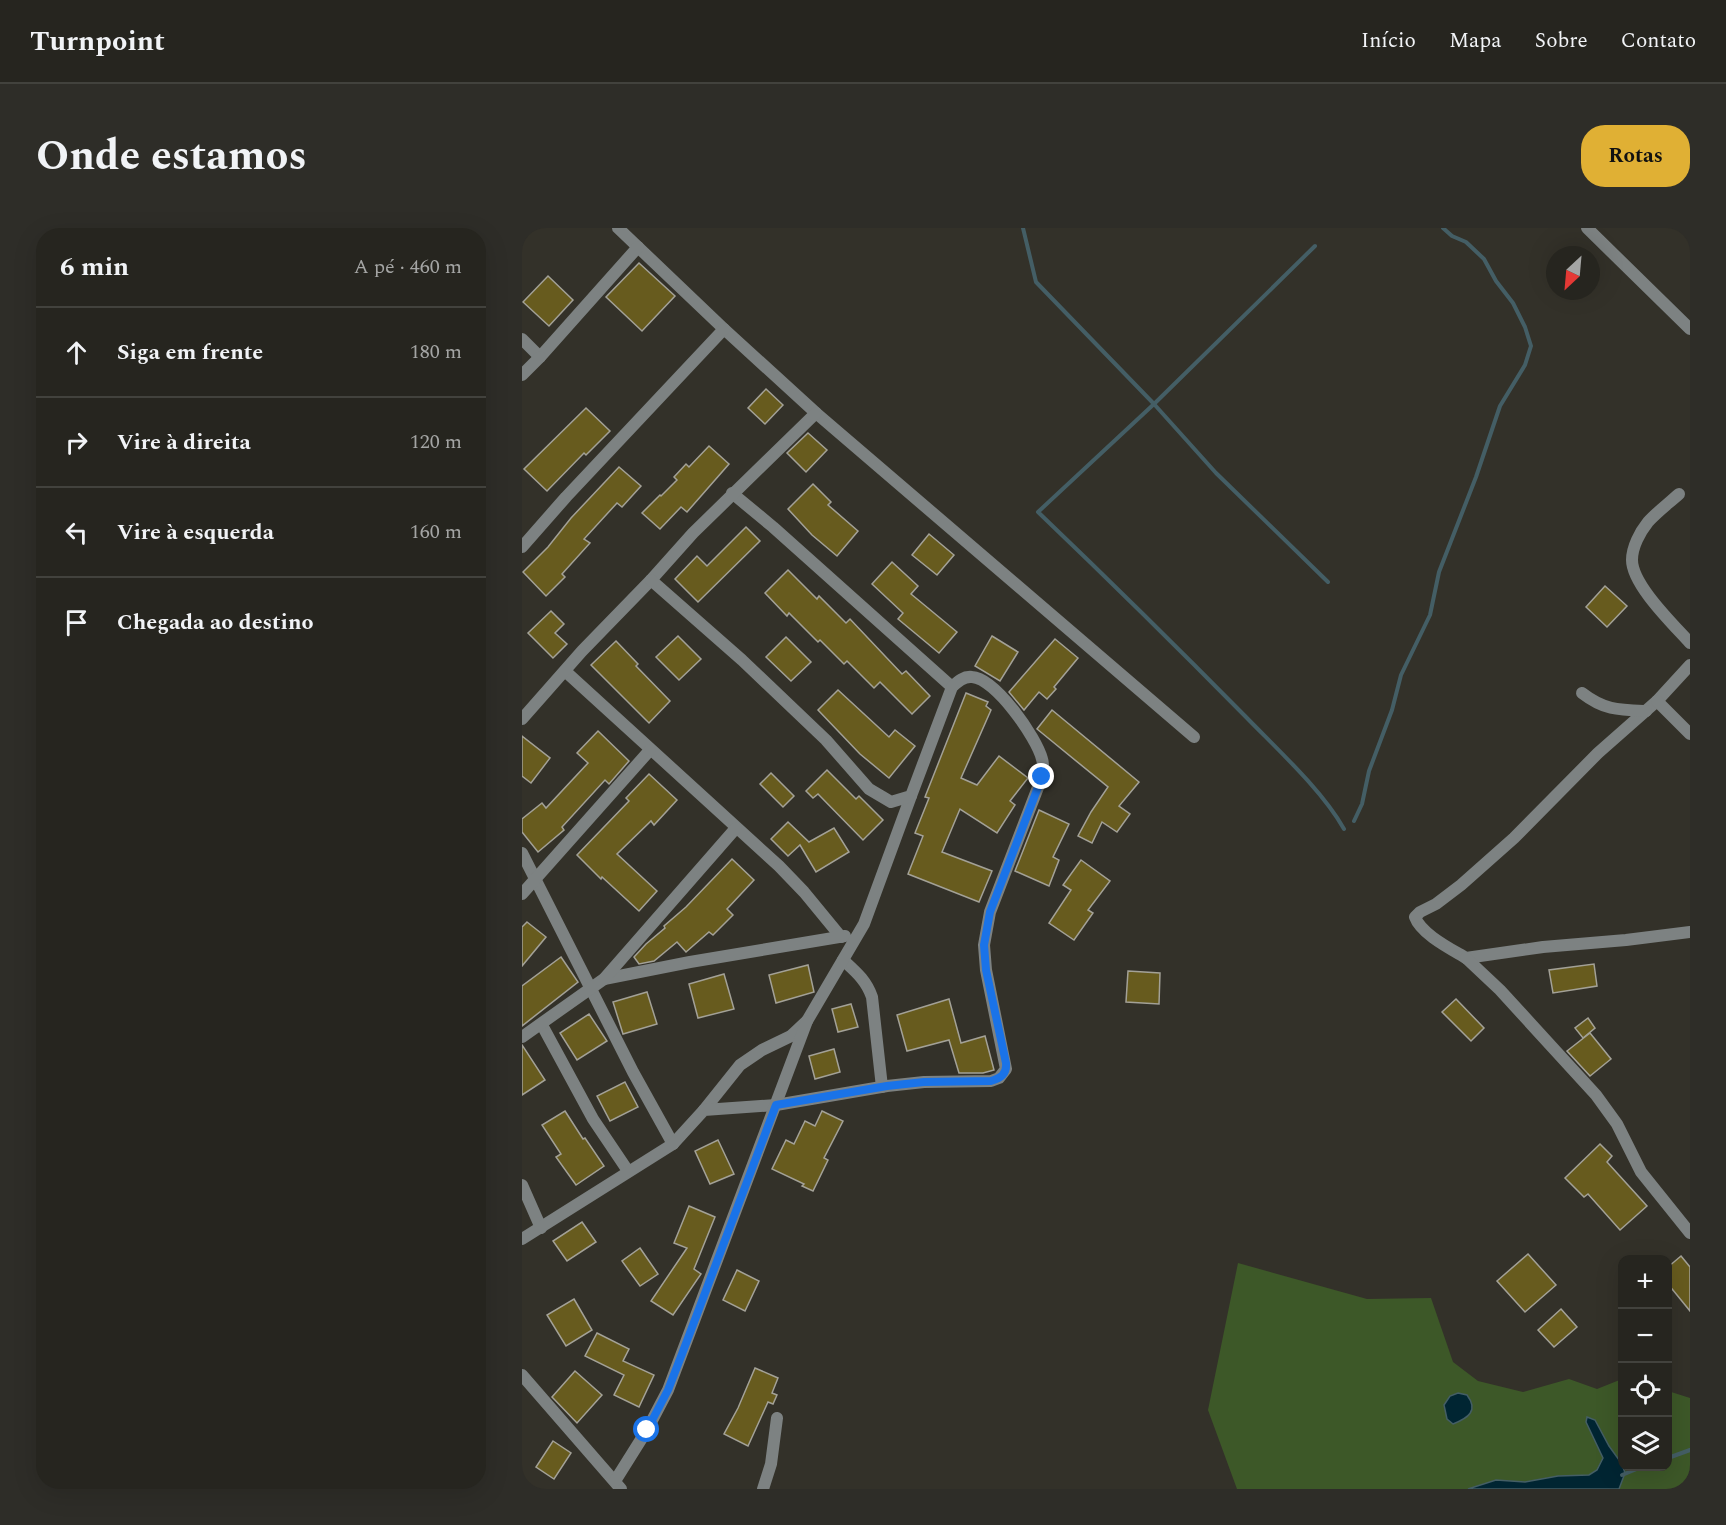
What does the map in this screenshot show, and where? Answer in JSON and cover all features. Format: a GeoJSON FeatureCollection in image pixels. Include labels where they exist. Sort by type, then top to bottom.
{"type":"FeatureCollection","features":[{"type":"Feature","properties":{"kind":"street"},"geometry":{"type":"LineString","coordinates":[[618,228],[816,413],[1194,737]]}},
{"type":"Feature","properties":{"kind":"street"},"geometry":{"type":"LineString","coordinates":[[1587,228],[1690,329]]}},
{"type":"Feature","properties":{"kind":"street"},"geometry":{"type":"LineString","coordinates":[[522,375],[638,247]]}},
{"type":"Feature","properties":{"kind":"street"},"geometry":{"type":"LineString","coordinates":[[522,547],[724,329]]}},
{"type":"Feature","properties":{"kind":"street"},"geometry":{"type":"LineString","coordinates":[[522,339],[540,357]]}},
{"type":"Feature","properties":{"kind":"street"},"geometry":{"type":"LineString","coordinates":[[522,719],[582,651],[693,533],[816,413]]}},
{"type":"Feature","properties":{"kind":"street"},"geometry":{"type":"LineString","coordinates":[[732,493],[952,687]]}},
{"type":"Feature","properties":{"kind":"street"},"geometry":{"type":"LineString","coordinates":[[1679,494],[1648,522],[1635,543],[1632,560],[1636,575],[1654,603],[1690,643]]}},
{"type":"Feature","properties":{"kind":"street"},"geometry":{"type":"LineString","coordinates":[[651,580],[742,660],[817,732],[869,789],[891,802],[911,796]]}},
{"type":"Feature","properties":{"kind":"street"},"geometry":{"type":"LineString","coordinates":[[1690,665],[1657,701],[1598,753],[1514,838],[1461,885],[1416,915],[1416,920],[1424,929],[1466,958],[1500,990],[1596,1095],[1617,1124],[1641,1172],[1690,1233]]}},
{"type":"Feature","properties":{"kind":"street"},"geometry":{"type":"LineString","coordinates":[[566,671],[798,886],[841,937]]}},
{"type":"Feature","properties":{"kind":"street"},"geometry":{"type":"LineString","coordinates":[[522,1375],[618,1485],[668,1390],[776,1105],[807,1021],[858,934],[875,897],[952,687],[961,679],[972,676],[998,691],[1037,745],[1043,761],[1042,777],[990,912],[984,945],[986,970],[1006,1069],[999,1078],[991,1081],[924,1082],[882,1086],[776,1105],[704,1110]]}},
{"type":"Feature","properties":{"kind":"street"},"geometry":{"type":"LineString","coordinates":[[1582,693],[1600,706],[1612,710],[1646,711]]}},
{"type":"Feature","properties":{"kind":"street"},"geometry":{"type":"LineString","coordinates":[[1657,701],[1690,734]]}},
{"type":"Feature","properties":{"kind":"street"},"geometry":{"type":"LineString","coordinates":[[522,894],[650,750]]}},
{"type":"Feature","properties":{"kind":"street"},"geometry":{"type":"LineString","coordinates":[[522,1037],[604,979],[736,828]]}},
{"type":"Feature","properties":{"kind":"street"},"geometry":{"type":"LineString","coordinates":[[522,853],[633,1072],[673,1144]]}},
{"type":"Feature","properties":{"kind":"street"},"geometry":{"type":"LineString","coordinates":[[1466,958],[1543,946],[1626,940],[1690,932]]}},
{"type":"Feature","properties":{"kind":"street"},"geometry":{"type":"LineString","coordinates":[[604,979],[858,934]]}},
{"type":"Feature","properties":{"kind":"street"},"geometry":{"type":"LineString","coordinates":[[843,960],[862,977],[872,997],[882,1086]]}},
{"type":"Feature","properties":{"kind":"street"},"geometry":{"type":"LineString","coordinates":[[522,1239],[673,1144],[740,1065],[762,1050],[791,1036],[807,1021]]}},
{"type":"Feature","properties":{"kind":"street"},"geometry":{"type":"LineString","coordinates":[[542,1025],[593,1119],[628,1172]]}},
{"type":"Feature","properties":{"kind":"street"},"geometry":{"type":"LineString","coordinates":[[522,1185],[541,1228]]}},
{"type":"Feature","properties":{"kind":"street"},"geometry":{"type":"LineString","coordinates":[[763,1489],[771,1464],[777,1418]]}},
{"type":"Feature","properties":{"kind":"green space"},"geometry":{"type":"Polygon","coordinates":[[[1238,1263],[1367,1299],[1431,1298],[1453,1362],[1478,1381],[1523,1392],[1569,1379],[1597,1389],[1618,1381],[1618,1471],[1672,1471],[1672,1392],[1690,1398],[1690,1489],[1237,1489],[1208,1410],[1238,1263]]]}},
{"type":"Feature","properties":{"kind":"water"},"geometry":{"type":"Polygon","coordinates":[[[1458,1393],[1467,1395],[1472,1410],[1463,1419],[1453,1424],[1447,1419],[1444,1405],[1450,1396],[1458,1393]]]}},
{"type":"Feature","properties":{"kind":"water"},"geometry":{"type":"Polygon","coordinates":[[[1587,1417],[1595,1420],[1618,1458],[1618,1471],[1624,1471],[1619,1489],[1468,1489],[1496,1480],[1525,1482],[1558,1476],[1589,1475],[1597,1470],[1603,1458],[1586,1422],[1587,1417]]]}},
{"type":"Feature","properties":{"kind":"building"},"geometry":{"type":"Polygon","coordinates":[[[639,263],[675,296],[642,331],[606,297],[639,263]]]}},
{"type":"Feature","properties":{"kind":"building"},"geometry":{"type":"Polygon","coordinates":[[[548,276],[573,300],[549,326],[523,302],[548,276]]]}},
{"type":"Feature","properties":{"kind":"building"},"geometry":{"type":"Polygon","coordinates":[[[766,389],[783,405],[765,424],[748,408],[766,389]]]}},
{"type":"Feature","properties":{"kind":"building"},"geometry":{"type":"Polygon","coordinates":[[[586,408],[610,431],[586,455],[584,453],[547,491],[524,469],[586,408]]]}},
{"type":"Feature","properties":{"kind":"building"},"geometry":{"type":"Polygon","coordinates":[[[808,433],[827,450],[806,472],[787,453],[808,433]]]}},
{"type":"Feature","properties":{"kind":"building"},"geometry":{"type":"Polygon","coordinates":[[[709,446],[729,464],[687,512],[681,507],[660,529],[642,513],[677,480],[674,477],[686,464],[689,467],[709,446]]]}},
{"type":"Feature","properties":{"kind":"building"},"geometry":{"type":"Polygon","coordinates":[[[619,467],[641,486],[622,507],[617,503],[584,539],[590,543],[562,574],[565,577],[546,596],[523,572],[619,467]]]}},
{"type":"Feature","properties":{"kind":"building"},"geometry":{"type":"Polygon","coordinates":[[[813,484],[831,502],[828,505],[858,531],[837,556],[812,535],[788,509],[813,484]]]}},
{"type":"Feature","properties":{"kind":"building"},"geometry":{"type":"Polygon","coordinates":[[[746,527],[760,541],[698,602],[675,579],[697,556],[707,566],[746,527]]]}},
{"type":"Feature","properties":{"kind":"building"},"geometry":{"type":"Polygon","coordinates":[[[929,534],[954,555],[937,575],[912,555],[929,534]]]}},
{"type":"Feature","properties":{"kind":"building"},"geometry":{"type":"Polygon","coordinates":[[[892,562],[918,586],[911,594],[957,632],[939,653],[898,619],[903,613],[872,584],[892,562]]]}},
{"type":"Feature","properties":{"kind":"building"},"geometry":{"type":"Polygon","coordinates":[[[788,570],[817,599],[819,596],[846,623],[850,619],[902,674],[906,671],[930,696],[912,714],[880,682],[874,688],[847,661],[844,664],[789,613],[787,616],[765,593],[788,570]]]}},
{"type":"Feature","properties":{"kind":"building"},"geometry":{"type":"Polygon","coordinates":[[[1605,586],[1627,606],[1607,627],[1586,607],[1605,586]]]}},
{"type":"Feature","properties":{"kind":"building"},"geometry":{"type":"Polygon","coordinates":[[[551,611],[564,624],[555,633],[567,644],[553,658],[528,633],[551,611]]]}},
{"type":"Feature","properties":{"kind":"building"},"geometry":{"type":"Polygon","coordinates":[[[678,636],[701,659],[679,680],[656,657],[678,636]]]}},
{"type":"Feature","properties":{"kind":"building"},"geometry":{"type":"Polygon","coordinates":[[[992,636],[1018,652],[1000,681],[975,666],[992,636]]]}},
{"type":"Feature","properties":{"kind":"building"},"geometry":{"type":"Polygon","coordinates":[[[786,637],[811,662],[791,681],[766,657],[786,637]]]}},
{"type":"Feature","properties":{"kind":"building"},"geometry":{"type":"Polygon","coordinates":[[[1055,639],[1078,658],[1047,699],[1039,692],[1024,710],[1009,692],[1055,639]]]}},
{"type":"Feature","properties":{"kind":"building"},"geometry":{"type":"Polygon","coordinates":[[[616,641],[638,664],[636,666],[670,701],[649,723],[591,665],[616,641]]]}},
{"type":"Feature","properties":{"kind":"building"},"geometry":{"type":"Polygon","coordinates":[[[838,690],[889,737],[895,730],[915,746],[889,778],[860,754],[818,710],[838,690]]]}},
{"type":"Feature","properties":{"kind":"building"},"geometry":{"type":"Polygon","coordinates":[[[966,693],[988,702],[986,706],[991,710],[961,778],[977,785],[999,756],[1028,778],[1010,801],[1015,805],[997,833],[960,809],[942,852],[992,871],[979,902],[908,874],[923,836],[915,833],[929,798],[925,797],[966,693]]]}},
{"type":"Feature","properties":{"kind":"building"},"geometry":{"type":"Polygon","coordinates":[[[1052,710],[1139,782],[1119,806],[1130,814],[1117,832],[1102,822],[1092,843],[1078,836],[1108,787],[1037,729],[1052,710]]]}},
{"type":"Feature","properties":{"kind":"building"},"geometry":{"type":"Polygon","coordinates":[[[598,731],[629,761],[609,784],[605,780],[562,827],[564,830],[538,852],[522,832],[522,819],[542,803],[546,808],[588,763],[577,753],[598,731]]]}},
{"type":"Feature","properties":{"kind":"building"},"geometry":{"type":"Polygon","coordinates":[[[522,736],[550,758],[531,783],[522,776],[522,736]]]}},
{"type":"Feature","properties":{"kind":"building"},"geometry":{"type":"Polygon","coordinates":[[[827,770],[856,799],[859,796],[883,820],[863,840],[818,794],[813,798],[806,791],[827,770]]]}},
{"type":"Feature","properties":{"kind":"building"},"geometry":{"type":"Polygon","coordinates":[[[771,773],[794,796],[783,807],[760,784],[771,773]]]}},
{"type":"Feature","properties":{"kind":"building"},"geometry":{"type":"Polygon","coordinates":[[[649,774],[677,800],[654,825],[651,821],[617,854],[657,891],[639,911],[577,855],[629,801],[626,798],[649,774]]]}},
{"type":"Feature","properties":{"kind":"building"},"geometry":{"type":"Polygon","coordinates":[[[1039,810],[1069,824],[1053,857],[1059,860],[1049,886],[1015,871],[1039,810]]]}},
{"type":"Feature","properties":{"kind":"building"},"geometry":{"type":"Polygon","coordinates":[[[788,822],[809,842],[834,828],[849,852],[816,872],[800,845],[788,856],[771,839],[788,822]]]}},
{"type":"Feature","properties":{"kind":"building"},"geometry":{"type":"Polygon","coordinates":[[[732,859],[754,880],[727,909],[733,915],[713,935],[709,932],[686,952],[677,942],[654,961],[639,964],[634,957],[732,859]]]}},
{"type":"Feature","properties":{"kind":"building"},"geometry":{"type":"Polygon","coordinates":[[[1081,860],[1110,881],[1088,910],[1093,913],[1074,940],[1049,923],[1071,890],[1063,885],[1081,860]]]}},
{"type":"Feature","properties":{"kind":"building"},"geometry":{"type":"Polygon","coordinates":[[[527,922],[546,937],[522,966],[522,927],[527,922]]]}},
{"type":"Feature","properties":{"kind":"building"},"geometry":{"type":"Polygon","coordinates":[[[561,957],[578,982],[522,1026],[522,986],[561,957]]]}},
{"type":"Feature","properties":{"kind":"building"},"geometry":{"type":"Polygon","coordinates":[[[1594,964],[1597,986],[1553,993],[1549,970],[1594,964]]]}},
{"type":"Feature","properties":{"kind":"building"},"geometry":{"type":"Polygon","coordinates":[[[808,965],[814,992],[776,1003],[769,975],[808,965]]]}},
{"type":"Feature","properties":{"kind":"building"},"geometry":{"type":"Polygon","coordinates":[[[1128,971],[1160,973],[1159,1004],[1126,1002],[1128,971]]]}},
{"type":"Feature","properties":{"kind":"building"},"geometry":{"type":"Polygon","coordinates":[[[724,974],[734,1009],[698,1018],[689,984],[724,974]]]}},
{"type":"Feature","properties":{"kind":"building"},"geometry":{"type":"Polygon","coordinates":[[[647,992],[657,1024],[623,1034],[613,1002],[647,992]]]}},
{"type":"Feature","properties":{"kind":"building"},"geometry":{"type":"Polygon","coordinates":[[[949,999],[961,1043],[985,1036],[994,1070],[983,1073],[959,1073],[949,1040],[907,1051],[897,1015],[949,999]]]}},
{"type":"Feature","properties":{"kind":"building"},"geometry":{"type":"Polygon","coordinates":[[[1456,999],[1484,1028],[1471,1041],[1442,1012],[1456,999]]]}},
{"type":"Feature","properties":{"kind":"building"},"geometry":{"type":"Polygon","coordinates":[[[851,1004],[858,1027],[838,1032],[832,1009],[851,1004]]]}},
{"type":"Feature","properties":{"kind":"building"},"geometry":{"type":"Polygon","coordinates":[[[589,1014],[607,1041],[577,1060],[560,1033],[589,1014]]]}},
{"type":"Feature","properties":{"kind":"building"},"geometry":{"type":"Polygon","coordinates":[[[1588,1018],[1595,1028],[1583,1038],[1575,1028],[1588,1018]]]}},
{"type":"Feature","properties":{"kind":"building"},"geometry":{"type":"Polygon","coordinates":[[[1590,1033],[1611,1059],[1590,1076],[1567,1051],[1590,1033]]]}},
{"type":"Feature","properties":{"kind":"building"},"geometry":{"type":"Polygon","coordinates":[[[522,1045],[545,1080],[522,1095],[522,1045]]]}},
{"type":"Feature","properties":{"kind":"building"},"geometry":{"type":"Polygon","coordinates":[[[834,1049],[840,1072],[815,1079],[809,1056],[834,1049]]]}},
{"type":"Feature","properties":{"kind":"building"},"geometry":{"type":"Polygon","coordinates":[[[625,1082],[638,1107],[610,1121],[597,1096],[625,1082]]]}},
{"type":"Feature","properties":{"kind":"building"},"geometry":{"type":"Polygon","coordinates":[[[565,1111],[604,1166],[576,1185],[556,1157],[561,1154],[542,1125],[565,1111]]]}},
{"type":"Feature","properties":{"kind":"building"},"geometry":{"type":"Polygon","coordinates":[[[822,1111],[843,1121],[824,1158],[828,1160],[813,1191],[802,1186],[804,1184],[772,1169],[786,1140],[794,1144],[805,1121],[815,1126],[822,1111]]]}},
{"type":"Feature","properties":{"kind":"building"},"geometry":{"type":"Polygon","coordinates":[[[718,1140],[734,1174],[710,1184],[695,1151],[718,1140]]]}},
{"type":"Feature","properties":{"kind":"building"},"geometry":{"type":"Polygon","coordinates":[[[1600,1144],[1612,1156],[1607,1162],[1647,1206],[1620,1230],[1588,1194],[1584,1197],[1565,1178],[1600,1144]]]}},
{"type":"Feature","properties":{"kind":"building"},"geometry":{"type":"Polygon","coordinates":[[[689,1206],[715,1217],[694,1269],[701,1274],[673,1315],[651,1301],[687,1248],[674,1243],[689,1206]]]}},
{"type":"Feature","properties":{"kind":"building"},"geometry":{"type":"Polygon","coordinates":[[[582,1222],[596,1242],[567,1261],[553,1241],[582,1222]]]}},
{"type":"Feature","properties":{"kind":"building"},"geometry":{"type":"Polygon","coordinates":[[[640,1248],[658,1274],[640,1286],[622,1261],[640,1248]]]}},
{"type":"Feature","properties":{"kind":"building"},"geometry":{"type":"Polygon","coordinates":[[[1528,1254],[1556,1285],[1525,1312],[1497,1281],[1528,1254]]]}},
{"type":"Feature","properties":{"kind":"building"},"geometry":{"type":"Polygon","coordinates":[[[1681,1256],[1690,1267],[1690,1311],[1672,1289],[1672,1264],[1681,1256]]]}},
{"type":"Feature","properties":{"kind":"building"},"geometry":{"type":"Polygon","coordinates":[[[737,1270],[759,1281],[745,1311],[723,1300],[737,1270]]]}},
{"type":"Feature","properties":{"kind":"building"},"geometry":{"type":"Polygon","coordinates":[[[574,1299],[592,1330],[566,1346],[547,1315],[574,1299]]]}},
{"type":"Feature","properties":{"kind":"building"},"geometry":{"type":"Polygon","coordinates":[[[1561,1309],[1577,1327],[1554,1347],[1538,1330],[1561,1309]]]}},
{"type":"Feature","properties":{"kind":"building"},"geometry":{"type":"Polygon","coordinates":[[[597,1333],[629,1349],[623,1361],[654,1375],[639,1407],[614,1395],[624,1375],[585,1356],[597,1333]]]}},
{"type":"Feature","properties":{"kind":"building"},"geometry":{"type":"Polygon","coordinates":[[[755,1368],[778,1378],[772,1393],[777,1395],[773,1404],[768,1402],[748,1446],[724,1434],[755,1368]]]}},
{"type":"Feature","properties":{"kind":"building"},"geometry":{"type":"Polygon","coordinates":[[[575,1371],[602,1395],[577,1423],[552,1397],[575,1371]]]}},
{"type":"Feature","properties":{"kind":"building"},"geometry":{"type":"Polygon","coordinates":[[[553,1441],[571,1453],[554,1479],[536,1467],[553,1441]]]}},
{"type":"Feature","properties":{"kind":"waterway"},"geometry":{"type":"LineString","coordinates":[[1023,228],[1036,282],[1154,404],[1216,473],[1328,582]]}},
{"type":"Feature","properties":{"kind":"waterway"},"geometry":{"type":"LineString","coordinates":[[1354,821],[1362,804],[1369,771],[1392,710],[1401,675],[1430,615],[1439,572],[1476,477],[1500,406],[1525,365],[1531,346],[1525,327],[1513,303],[1496,281],[1484,259],[1466,242],[1452,236],[1443,228]]}},
{"type":"Feature","properties":{"kind":"waterway"},"geometry":{"type":"LineString","coordinates":[[1315,246],[1154,404],[1038,512],[1285,756],[1324,800],[1344,829]]}},
{"type":"Feature","properties":{"kind":"waterway"},"geometry":{"type":"LineString","coordinates":[[1672,1457],[1690,1450]]}},
{"type":"Feature","properties":{"kind":"waterway"},"geometry":{"type":"LineString","coordinates":[[1622,1475],[1632,1471]]}},
{"type":"Feature","properties":{"kind":"route"},"geometry":{"type":"LineString","coordinates":[[647,1430],[668,1390],[776,1105],[887,1086],[924,1082],[991,1081],[1004,1074],[1006,1063],[986,970],[984,945],[986,929],[990,912],[1042,777]]}}]}
